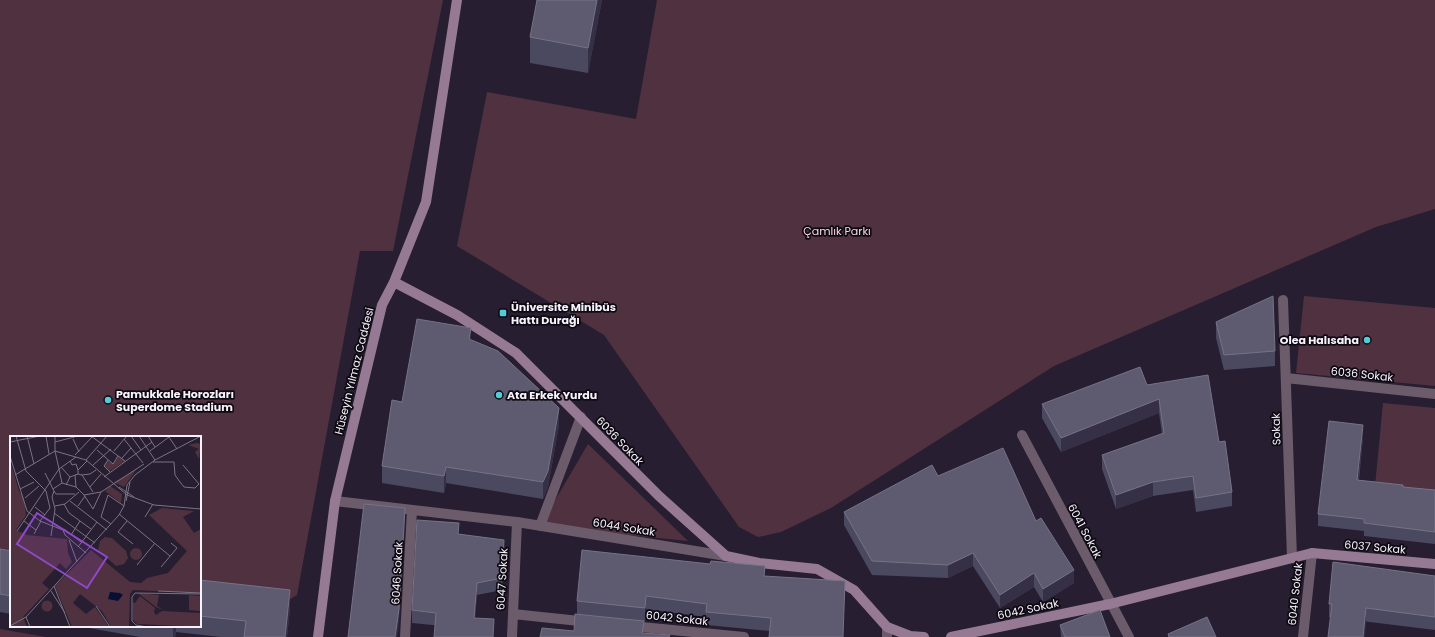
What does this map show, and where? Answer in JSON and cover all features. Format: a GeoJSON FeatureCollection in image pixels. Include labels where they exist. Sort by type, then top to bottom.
{"type":"FeatureCollection","features":[{"type":"Feature","properties":{"kind":"street","name":"Hüseyin Yılmaz Caddesi"},"geometry":{"type":"LineString","coordinates":[[318,637],[334,501],[382,305],[394,282],[426,202],[457,0]]}},
{"type":"Feature","properties":{"kind":"street","name":"6036 Sokak"},"geometry":{"type":"LineString","coordinates":[[394,282],[457,315],[516,353],[659,496],[726,556]]}},
{"type":"Feature","properties":{"kind":"street","name":"Sokak"},"geometry":{"type":"LineString","coordinates":[[1283,300],[1292,558]]}},
{"type":"Feature","properties":{"kind":"street","name":"6036 Sokak"},"geometry":{"type":"LineString","coordinates":[[1286,378],[1435,394]]}},
{"type":"Feature","properties":{"kind":"street"},"geometry":{"type":"LineString","coordinates":[[540,526],[581,417]]}},
{"type":"Feature","properties":{"kind":"street","name":"6041 Sokak"},"geometry":{"type":"LineString","coordinates":[[1022,436],[1110,604],[1129,637]]}},
{"type":"Feature","properties":{"kind":"street","name":"6044 Sokak"},"geometry":{"type":"LineString","coordinates":[[334,501],[517,522],[726,556],[759,563],[817,569],[854,590],[887,632]]}},
{"type":"Feature","properties":{"kind":"street","name":"6046 Sokak"},"geometry":{"type":"LineString","coordinates":[[405,637],[412,510]]}},
{"type":"Feature","properties":{"kind":"street","name":"6047 Sokak"},"geometry":{"type":"LineString","coordinates":[[512,637],[517,522]]}},
{"type":"Feature","properties":{"kind":"street","name":"6037 Sokak"},"geometry":{"type":"LineString","coordinates":[[1292,558],[1312,553],[1435,564]]}},
{"type":"Feature","properties":{"kind":"street","name":"6040 Sokak"},"geometry":{"type":"LineString","coordinates":[[1303,637],[1312,553]]}},
{"type":"Feature","properties":{"kind":"street","name":"6042 Sokak"},"geometry":{"type":"LineString","coordinates":[[951,637],[1110,604],[1292,558]]}},
{"type":"Feature","properties":{"kind":"street"},"geometry":{"type":"LineString","coordinates":[[513,614],[600,623]]}},
{"type":"Feature","properties":{"kind":"street","name":"6042 Sokak"},"geometry":{"type":"LineString","coordinates":[[623,625],[737,637]]}},
{"type":"Feature","properties":{"kind":"street"},"geometry":{"type":"LineString","coordinates":[[887,632],[924,637]]}},
{"type":"Feature","properties":{"kind":"green space"},"geometry":{"type":"Polygon","coordinates":[[[0,0],[443,0],[393,251],[360,251],[297,595],[282,604],[201,591],[201,436],[10,436],[10,562],[0,560],[0,0]]]}},
{"type":"Feature","properties":{"kind":"green space","name":"Çamlık Parkı"},"geometry":{"type":"Polygon","coordinates":[[[657,0],[1435,0],[1435,209],[1376,227],[1054,366],[831,508],[781,532],[758,537],[739,527],[604,335],[457,246],[487,92],[636,119],[657,0]]]}},
{"type":"Feature","properties":{"kind":"green space","name":"Olea Halısaha"},"geometry":{"type":"Polygon","coordinates":[[[1304,296],[1435,308],[1435,386],[1296,373],[1304,296]]]}},
{"type":"Feature","properties":{"kind":"green space"},"geometry":{"type":"Polygon","coordinates":[[[1383,403],[1435,408],[1435,492],[1375,486],[1383,403]]]}},
{"type":"Feature","properties":{"kind":"green space"},"geometry":{"type":"Polygon","coordinates":[[[588,444],[688,541],[540,526],[588,444]]]}},
{"type":"Feature","properties":{"kind":"green space"},"geometry":{"type":"Polygon","coordinates":[[[0,629],[46,637],[0,637],[0,629]]]}},
{"type":"Feature","properties":{"kind":"building"},"geometry":{"type":"Polygon","coordinates":[[[537,0],[597,0],[588,48],[530,37],[537,0]]]}},
{"type":"Feature","properties":{"kind":"building"},"geometry":{"type":"Polygon","coordinates":[[[1273,296],[1275,351],[1224,355],[1216,322],[1273,296]]]}},
{"type":"Feature","properties":{"kind":"building"},"geometry":{"type":"Polygon","coordinates":[[[417,319],[471,328],[469,339],[498,351],[559,408],[548,471],[543,482],[446,467],[444,476],[382,466],[392,400],[402,402],[417,319]]]}},
{"type":"Feature","properties":{"kind":"building"},"geometry":{"type":"Polygon","coordinates":[[[1140,367],[1147,385],[1208,375],[1219,442],[1225,441],[1232,492],[1196,498],[1193,476],[1153,482],[1116,495],[1102,455],[1164,433],[1159,399],[1061,438],[1042,404],[1140,367]]]}},
{"type":"Feature","properties":{"kind":"building"},"geometry":{"type":"Polygon","coordinates":[[[1329,421],[1363,425],[1357,480],[1435,490],[1435,532],[1364,523],[1364,519],[1318,514],[1329,421]]]}},
{"type":"Feature","properties":{"kind":"building"},"geometry":{"type":"Polygon","coordinates":[[[1003,448],[1036,521],[1041,518],[1074,570],[1043,589],[1034,573],[1000,595],[973,553],[948,565],[872,561],[844,512],[932,465],[938,476],[1003,448]]]}},
{"type":"Feature","properties":{"kind":"building"},"geometry":{"type":"Polygon","coordinates":[[[364,504],[405,508],[399,609],[395,637],[348,637],[364,504]]]}},
{"type":"Feature","properties":{"kind":"building"},"geometry":{"type":"Polygon","coordinates":[[[417,520],[459,523],[458,534],[504,540],[502,578],[477,583],[474,618],[494,619],[493,637],[434,637],[436,613],[412,610],[417,520]]]}},
{"type":"Feature","properties":{"kind":"building"},"geometry":{"type":"Polygon","coordinates":[[[0,549],[10,551],[10,596],[0,594],[0,549]]]}},
{"type":"Feature","properties":{"kind":"building"},"geometry":{"type":"Polygon","coordinates":[[[582,550],[710,564],[711,561],[765,566],[764,576],[845,581],[843,637],[769,637],[771,618],[706,612],[707,604],[646,596],[645,608],[577,601],[582,550]]]}},
{"type":"Feature","properties":{"kind":"building"},"geometry":{"type":"Polygon","coordinates":[[[1333,562],[1435,576],[1435,617],[1366,608],[1363,637],[1328,637],[1332,604],[1329,604],[1333,562]]]}},
{"type":"Feature","properties":{"kind":"building"},"geometry":{"type":"Polygon","coordinates":[[[201,580],[290,590],[285,637],[244,637],[246,621],[201,616],[201,580]]]}},
{"type":"Feature","properties":{"kind":"building"},"geometry":{"type":"Polygon","coordinates":[[[1100,610],[1110,637],[1065,637],[1060,625],[1100,610]]]}},
{"type":"Feature","properties":{"kind":"building"},"geometry":{"type":"Polygon","coordinates":[[[575,614],[644,621],[642,633],[670,635],[669,637],[540,637],[542,628],[574,631],[575,614]]]}},
{"type":"Feature","properties":{"kind":"building"},"geometry":{"type":"Polygon","coordinates":[[[1207,617],[1216,637],[1169,637],[1168,634],[1207,617]]]}},
{"type":"Feature","properties":{"kind":"place","name":"Üniversite Minibüs Hattı Durağı"},"geometry":{"type":"Point","coordinates":[503,313]}},
{"type":"Feature","properties":{"kind":"place","name":"Olea Halısaha"},"geometry":{"type":"Point","coordinates":[1367,340]}},
{"type":"Feature","properties":{"kind":"place","name":"Ata Erkek Yurdu"},"geometry":{"type":"Point","coordinates":[499,395]}},
{"type":"Feature","properties":{"kind":"place","name":"Pamukkale Horozları Superdome Stadium"},"geometry":{"type":"Point","coordinates":[108,400]}}]}
